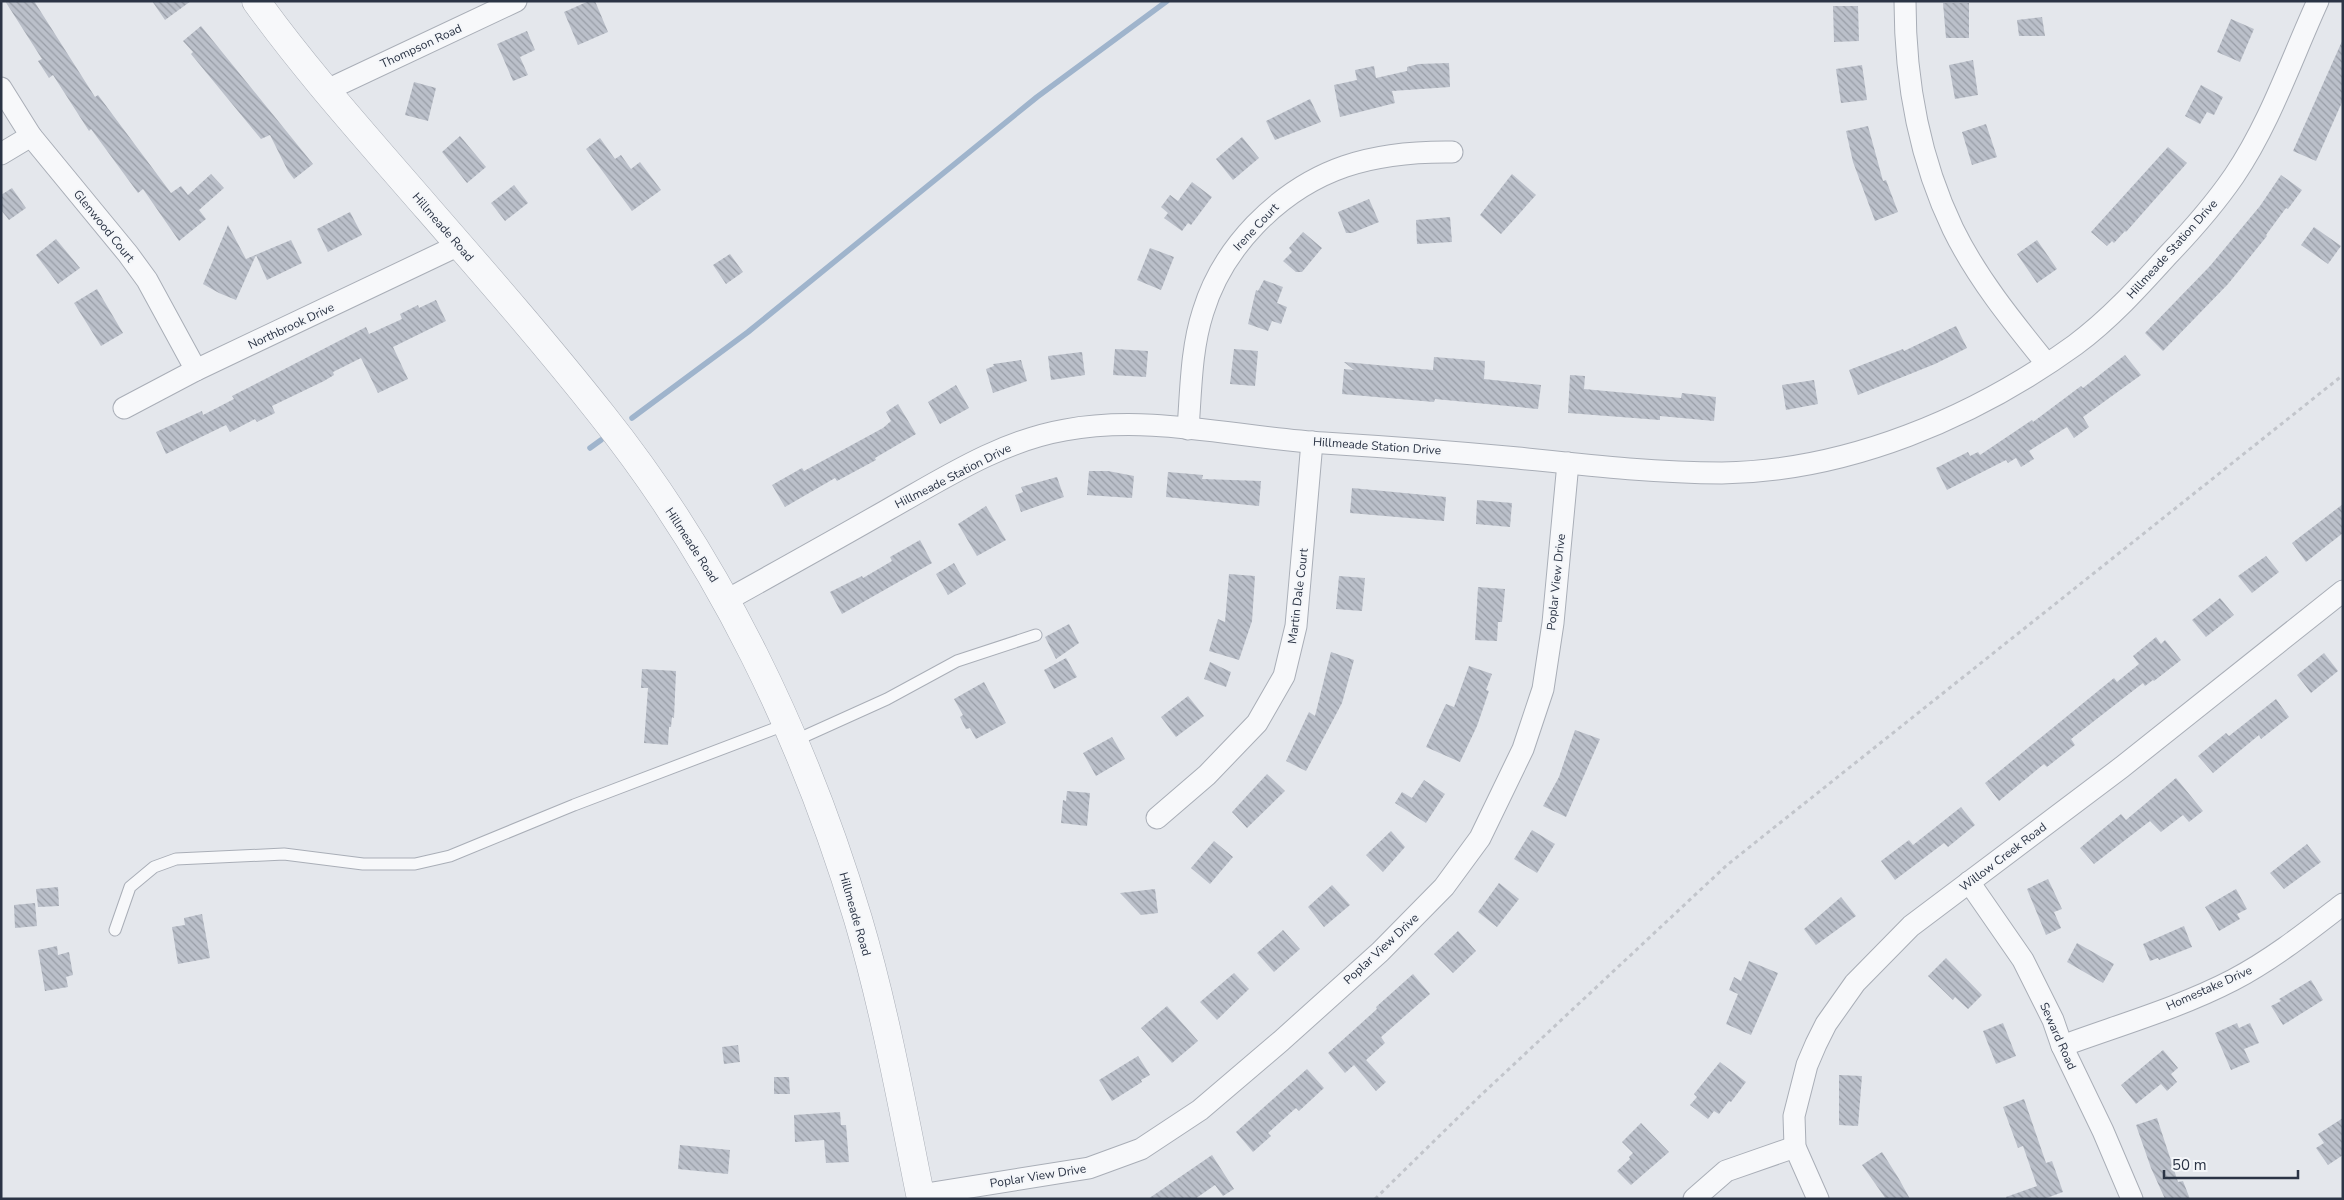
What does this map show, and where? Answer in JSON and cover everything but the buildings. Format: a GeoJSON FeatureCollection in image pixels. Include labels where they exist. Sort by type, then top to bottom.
{"type":"FeatureCollection","features":[{"type":"Feature","properties":{"kind":"street","name":"Hillmeade Road"},"geometry":{"type":"LineString","coordinates":[[256,1],[325,91],[603,416],[659,495],[727,600],[790,733],[816,794],[858,920],[878,998],[921,1197]]}},
{"type":"Feature","properties":{"kind":"street","name":"Thompson Road"},"geometry":{"type":"LineString","coordinates":[[325,91],[516,1]]}},
{"type":"Feature","properties":{"kind":"street"},"geometry":{"type":"LineString","coordinates":[[1905,1],[1909,78],[1921,144],[1938,195],[1954,231],[1984,282],[2046,363]]}},
{"type":"Feature","properties":{"kind":"street","name":"Hillmeade Station Drive"},"geometry":{"type":"LineString","coordinates":[[727,600],[995,451],[1048,433],[1093,425],[1119,424],[1188,429],[1312,442],[1719,473],[1806,464],[1882,444],[1934,425],[1969,409],[2076,344],[2124,302],[2214,203],[2234,176],[2261,130],[2318,1]]}},
{"type":"Feature","properties":{"kind":"street","name":"Glenwood Court"},"geometry":{"type":"LineString","coordinates":[[1,88],[31,136],[142,274],[196,370]]}},
{"type":"Feature","properties":{"kind":"street"},"geometry":{"type":"LineString","coordinates":[[1,154],[31,136]]}},
{"type":"Feature","properties":{"kind":"street","name":"Irene Court"},"geometry":{"type":"LineString","coordinates":[[1188,429],[1196,346],[1203,310],[1225,262],[1242,238],[1294,190],[1331,170],[1390,155],[1452,152]]}},
{"type":"Feature","properties":{"kind":"street","name":"Northbrook Drive"},"geometry":{"type":"LineString","coordinates":[[124,408],[196,370],[459,246]]}},
{"type":"Feature","properties":{"kind":"street","name":"Martin Dale Court"},"geometry":{"type":"LineString","coordinates":[[1157,818],[1207,775],[1257,723],[1284,676],[1296,626],[1312,442]]}},
{"type":"Feature","properties":{"kind":"street","name":"Poplar View Drive"},"geometry":{"type":"LineString","coordinates":[[921,1197],[1089,1168],[1115,1160],[1148,1145],[1200,1110],[1281,1041],[1380,952],[1444,887],[1480,838],[1523,749],[1543,689],[1553,623],[1568,463]]}},
{"type":"Feature","properties":{"kind":"street","name":"Willow Creek Road"},"geometry":{"type":"LineString","coordinates":[[1818,1199],[1795,1147],[1794,1116],[1807,1066],[1826,1024],[1840,1002],[1875,961],[1912,926],[2122,767],[2343,592]]}},
{"type":"Feature","properties":{"kind":"street","name":"Seward Road"},"geometry":{"type":"LineString","coordinates":[[1969,882],[2023,960],[2103,1131],[2132,1199]]}},
{"type":"Feature","properties":{"kind":"street","name":"Homestake Drive"},"geometry":{"type":"LineString","coordinates":[[2062,1046],[2202,994],[2232,980],[2270,958],[2343,904]]}},
{"type":"Feature","properties":{"kind":"street"},"geometry":{"type":"LineString","coordinates":[[1694,1199],[1726,1171],[1795,1147]]}},
{"type":"Feature","properties":{"kind":"lane"},"geometry":{"type":"LineString","coordinates":[[115,930],[130,887],[154,867],[176,859],[284,854],[363,864],[415,864],[450,856],[574,805],[887,699],[957,661],[1036,635]]}},
{"type":"Feature","properties":{"kind":"path"},"geometry":{"type":"LineString","coordinates":[[1375,1199],[1480,1096],[1727,865],[2343,375]]}},
{"type":"Feature","properties":{"kind":"waterway"},"geometry":{"type":"LineString","coordinates":[[632,418],[748,332],[1037,97],[1167,1]]}},
{"type":"Feature","properties":{"kind":"waterway"},"geometry":{"type":"LineString","coordinates":[[590,448],[601,440]]}}]}
